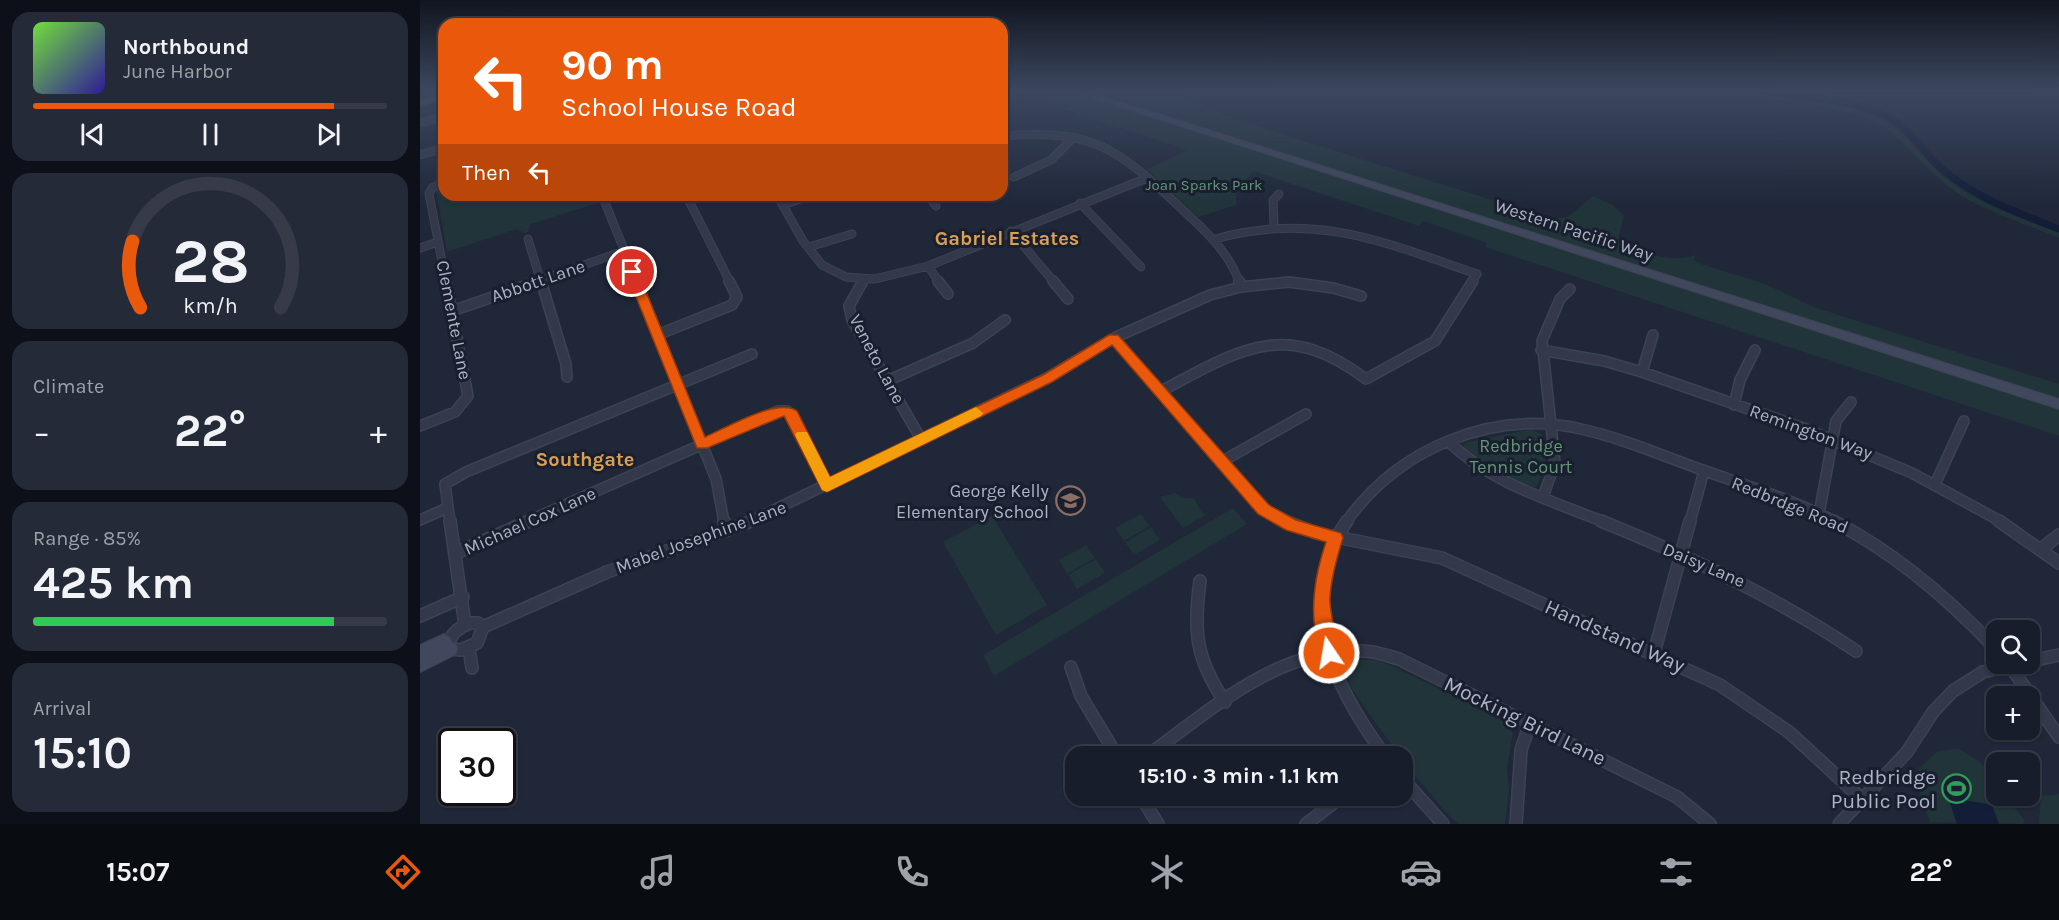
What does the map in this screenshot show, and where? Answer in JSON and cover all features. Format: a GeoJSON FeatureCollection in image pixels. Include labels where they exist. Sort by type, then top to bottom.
{"type":"FeatureCollection","features":[{"type":"Feature","properties":{"kind":"street","name":"Western Pacific Way"},"geometry":{"type":"LineString","coordinates":[[1198,129],[2059,404]]}},
{"type":"Feature","properties":{"kind":"street"},"geometry":{"type":"LineString","coordinates":[[1008,135],[1047,134],[1073,138],[1130,161],[1215,240],[1232,261],[1241,287]]}},
{"type":"Feature","properties":{"kind":"street"},"geometry":{"type":"LineString","coordinates":[[1014,177],[1051,160],[1073,138]]}},
{"type":"Feature","properties":{"kind":"street"},"geometry":{"type":"LineString","coordinates":[[420,155],[438,150]]}},
{"type":"Feature","properties":{"kind":"street"},"geometry":{"type":"LineString","coordinates":[[781,201],[808,247],[823,266],[842,275],[864,279],[901,275],[928,266],[1080,203],[1148,178]]}},
{"type":"Feature","properties":{"kind":"street","name":"Clemente Lane"},"geometry":{"type":"LineString","coordinates":[[420,426],[458,410],[468,401],[429,194],[432,188],[438,185]]}},
{"type":"Feature","properties":{"kind":"street"},"geometry":{"type":"LineString","coordinates":[[1274,225],[1273,200],[1279,194]]}},
{"type":"Feature","properties":{"kind":"street"},"geometry":{"type":"LineString","coordinates":[[604,201],[719,490],[726,531]]}},
{"type":"Feature","properties":{"kind":"street"},"geometry":{"type":"LineString","coordinates":[[657,334],[726,308],[732,305],[737,297],[689,201]]}},
{"type":"Feature","properties":{"kind":"street"},"geometry":{"type":"LineString","coordinates":[[783,205],[795,201]]}},
{"type":"Feature","properties":{"kind":"street"},"geometry":{"type":"LineString","coordinates":[[932,201],[936,206]]}},
{"type":"Feature","properties":{"kind":"street"},"geometry":{"type":"LineString","coordinates":[[1080,203],[1141,267]]}},
{"type":"Feature","properties":{"kind":"street"},"geometry":{"type":"LineString","coordinates":[[1161,391],[1242,350],[1266,344],[1290,344],[1332,355],[1366,379],[1435,341],[1477,274],[1342,231],[1274,225],[1254,227],[1215,240]]}},
{"type":"Feature","properties":{"kind":"street"},"geometry":{"type":"LineString","coordinates":[[1011,231],[1068,299]]}},
{"type":"Feature","properties":{"kind":"street"},"geometry":{"type":"LineString","coordinates":[[808,247],[852,234]]}},
{"type":"Feature","properties":{"kind":"street"},"geometry":{"type":"LineString","coordinates":[[528,239],[567,377]]}},
{"type":"Feature","properties":{"kind":"street"},"geometry":{"type":"LineString","coordinates":[[420,248],[438,242]]}},
{"type":"Feature","properties":{"kind":"street","name":"Abbott Lane"},"geometry":{"type":"LineString","coordinates":[[452,311],[624,251]]}},
{"type":"Feature","properties":{"kind":"street"},"geometry":{"type":"LineString","coordinates":[[928,266],[948,294]]}},
{"type":"Feature","properties":{"kind":"street","name":"Veneto Lane"},"geometry":{"type":"LineString","coordinates":[[864,279],[849,306],[850,315],[921,439]]}},
{"type":"Feature","properties":{"kind":"street","name":"Mabel Josephine Lane"},"geometry":{"type":"LineString","coordinates":[[483,627],[607,572],[726,531],[827,486],[1047,378],[1114,338],[1183,305],[1241,287],[1289,282],[1333,288],[1361,296]]}},
{"type":"Feature","properties":{"kind":"street"},"geometry":{"type":"LineString","coordinates":[[1543,497],[1555,464],[1541,350],[1546,327],[1560,299],[1570,289]]}},
{"type":"Feature","properties":{"kind":"street"},"geometry":{"type":"LineString","coordinates":[[887,381],[973,343],[1005,320]]}},
{"type":"Feature","properties":{"kind":"street"},"geometry":{"type":"LineString","coordinates":[[1641,372],[1653,334]]}},
{"type":"Feature","properties":{"kind":"street","name":"Handstand Way"},"geometry":{"type":"LineString","coordinates":[[1114,338],[1268,513],[1305,530],[1335,538],[1410,548],[1442,558],[1654,653],[1745,699],[1789,732],[1863,800]]}},
{"type":"Feature","properties":{"kind":"street","name":"Remington Way"},"geometry":{"type":"LineString","coordinates":[[1541,350],[1604,362],[1641,372],[1886,459],[1936,482],[1990,513],[2059,563]]}},
{"type":"Feature","properties":{"kind":"street"},"geometry":{"type":"LineString","coordinates":[[1734,405],[1740,380],[1755,350]]}},
{"type":"Feature","properties":{"kind":"street"},"geometry":{"type":"LineString","coordinates":[[465,625],[463,597],[447,508],[446,484],[456,476],[752,354]]}},
{"type":"Feature","properties":{"kind":"street"},"geometry":{"type":"LineString","coordinates":[[1819,514],[1838,416],[1851,402]]}},
{"type":"Feature","properties":{"kind":"street","name":"Michael Cox Lane"},"geometry":{"type":"LineString","coordinates":[[456,553],[778,411],[787,411],[792,415],[827,486]]}},
{"type":"Feature","properties":{"kind":"street"},"geometry":{"type":"LineString","coordinates":[[1221,462],[1306,414]]}},
{"type":"Feature","properties":{"kind":"street"},"geometry":{"type":"LineString","coordinates":[[1936,482],[1964,421]]}},
{"type":"Feature","properties":{"kind":"street","name":"Redbrdge Road"},"geometry":{"type":"LineString","coordinates":[[1378,746],[1351,706],[1336,678],[1329,653],[1322,619],[1322,598],[1326,565],[1335,538],[1350,514],[1368,492],[1412,459],[1448,441],[1494,427],[1550,424],[1597,432],[1819,514],[1875,544],[1917,574],[1961,612],[1986,638]]}},
{"type":"Feature","properties":{"kind":"street","name":"Daisy Lane"},"geometry":{"type":"LineString","coordinates":[[1448,441],[1479,468],[1769,595],[1856,651]]}},
{"type":"Feature","properties":{"kind":"street"},"geometry":{"type":"LineString","coordinates":[[1654,653],[1704,471]]}},
{"type":"Feature","properties":{"kind":"street"},"geometry":{"type":"LineString","coordinates":[[420,520],[447,508]]}},
{"type":"Feature","properties":{"kind":"street"},"geometry":{"type":"LineString","coordinates":[[2042,549],[2059,535]]}},
{"type":"Feature","properties":{"kind":"street"},"geometry":{"type":"LineString","coordinates":[[1200,581],[1194,621],[1195,640],[1204,670],[1225,702]]}},
{"type":"Feature","properties":{"kind":"street"},"geometry":{"type":"LineString","coordinates":[[420,616],[463,597]]}},
{"type":"Feature","properties":{"kind":"street"},"geometry":{"type":"LineString","coordinates":[[420,653],[449,645],[458,651],[469,648],[479,640],[483,627],[478,623],[465,625],[449,645],[420,663]]}},
{"type":"Feature","properties":{"kind":"street"},"geometry":{"type":"LineString","coordinates":[[469,648],[472,668]]}},
{"type":"Feature","properties":{"kind":"street","name":"Mocking Bird Lane"},"geometry":{"type":"LineString","coordinates":[[1161,746],[1278,668],[1329,653],[1357,650],[1389,655],[1530,723],[1677,797],[1710,824]]}},
{"type":"Feature","properties":{"kind":"street"},"geometry":{"type":"LineString","coordinates":[[2040,659],[2059,655]]}},
{"type":"Feature","properties":{"kind":"street"},"geometry":{"type":"LineString","coordinates":[[1071,667],[1081,696],[1111,746]]}},
{"type":"Feature","properties":{"kind":"street"},"geometry":{"type":"LineString","coordinates":[[1839,824],[1907,752],[1933,712],[1953,691],[1986,671]]}},
{"type":"Feature","properties":{"kind":"street"},"geometry":{"type":"LineString","coordinates":[[2018,674],[2059,737]]}},
{"type":"Feature","properties":{"kind":"street"},"geometry":{"type":"LineString","coordinates":[[1516,824],[1519,804],[1519,752],[1530,723]]}},
{"type":"Feature","properties":{"kind":"street"},"geometry":{"type":"LineString","coordinates":[[1413,790],[1443,824]]}},
{"type":"Feature","properties":{"kind":"street"},"geometry":{"type":"LineString","coordinates":[[1147,806],[1158,824]]}},
{"type":"Feature","properties":{"kind":"street"},"geometry":{"type":"LineString","coordinates":[[1306,824],[1330,806]]}},
{"type":"Feature","properties":{"kind":"green space","name":"Joan Sparks Park"},"geometry":{"type":"Polygon","coordinates":[[[1125,129],[1190,129],[2059,407],[2059,436],[1485,247],[1487,243],[1423,221],[1419,226],[1253,171],[1236,192],[1236,205],[1198,217],[1147,169],[1188,150],[1125,129]]]}},
{"type":"Feature","properties":{"kind":"green space"},"geometry":{"type":"Polygon","coordinates":[[[1202,129],[1268,129],[1552,219],[1568,217],[1593,196],[1612,205],[1624,215],[1618,240],[1635,249],[1666,257],[1696,255],[1694,260],[1701,264],[1763,283],[1816,308],[2059,384],[2059,402],[1202,129]]]}},
{"type":"Feature","properties":{"kind":"green space"},"geometry":{"type":"Polygon","coordinates":[[[1887,129],[1899,132],[1939,172],[1961,189],[2002,210],[2059,233],[2059,238],[1995,213],[1959,194],[1887,129]]]}},
{"type":"Feature","properties":{"kind":"green space"},"geometry":{"type":"Polygon","coordinates":[[[438,190],[438,201],[597,201],[598,203],[531,224],[528,232],[524,233],[517,229],[447,252],[436,191],[438,190]]]}},
{"type":"Feature","properties":{"kind":"green space","name":"Redbridge Tennis Court"},"geometry":{"type":"Polygon","coordinates":[[[1532,429],[1543,435],[1546,464],[1536,488],[1498,476],[1462,447],[1467,442],[1532,429]]]}},
{"type":"Feature","properties":{"kind":"green space"},"geometry":{"type":"Polygon","coordinates":[[[1175,493],[1185,498],[1194,498],[1206,515],[1183,528],[1160,497],[1175,493]]]}},
{"type":"Feature","properties":{"kind":"green space"},"geometry":{"type":"Polygon","coordinates":[[[1233,508],[1247,524],[994,676],[983,655],[1233,508]]]}},
{"type":"Feature","properties":{"kind":"green space"},"geometry":{"type":"Polygon","coordinates":[[[1141,514],[1150,526],[1124,541],[1115,528],[1141,514]]]}},
{"type":"Feature","properties":{"kind":"green space"},"geometry":{"type":"Polygon","coordinates":[[[992,516],[1047,605],[996,635],[943,542],[992,516]]]}},
{"type":"Feature","properties":{"kind":"green space"},"geometry":{"type":"Polygon","coordinates":[[[1151,527],[1160,540],[1134,555],[1125,542],[1151,527]]]}},
{"type":"Feature","properties":{"kind":"green space"},"geometry":{"type":"Polygon","coordinates":[[[1086,545],[1095,558],[1067,574],[1059,560],[1086,545]]]}},
{"type":"Feature","properties":{"kind":"green space"},"geometry":{"type":"Polygon","coordinates":[[[1096,559],[1105,573],[1077,589],[1068,575],[1096,559]]]}},
{"type":"Feature","properties":{"kind":"green space"},"geometry":{"type":"Polygon","coordinates":[[[1349,660],[1375,660],[1390,665],[1505,721],[1513,732],[1507,769],[1509,789],[1505,824],[1460,824],[1450,817],[1413,773],[1413,746],[1392,746],[1353,691],[1344,667],[1349,660]]]}},
{"type":"Feature","properties":{"kind":"green space","name":"Redbridge Public Pool"},"geometry":{"type":"Polygon","coordinates":[[[1959,749],[1979,761],[1986,768],[1986,806],[2013,806],[2025,821],[2023,824],[1930,822],[1916,782],[1919,768],[1938,751],[1959,749]]]}},
{"type":"Feature","properties":{"kind":"green space"},"geometry":{"type":"Polygon","coordinates":[[[2059,794],[2059,824],[2039,824],[2041,796],[2059,794]]]}},
{"type":"Feature","properties":{"kind":"water"},"geometry":{"type":"Polygon","coordinates":[[[1948,797],[1992,806],[1999,824],[1957,824],[1948,797]]]}},
{"type":"Feature","properties":{"kind":"waterway"},"geometry":{"type":"LineString","coordinates":[[1905,129],[1935,162],[1968,188],[2059,229]]}},
{"type":"Feature","properties":{"kind":"slow traffic"},"geometry":{"type":"LineString","coordinates":[[802,435],[827,486],[877,459],[976,413]]}},
{"type":"Feature","properties":{"kind":"place","name":"George Kelly Elementary School"},"geometry":{"type":"Point","coordinates":[1070,501]}},
{"type":"Feature","properties":{"kind":"place","name":"Redbridge Public Pool"},"geometry":{"type":"Point","coordinates":[1957,789]}},
{"type":"Feature","properties":{"kind":"district","name":"Gabriel Estates"},"geometry":{"type":"Point","coordinates":[1007,238]}},
{"type":"Feature","properties":{"kind":"district","name":"Southgate"},"geometry":{"type":"Point","coordinates":[585,459]}},
{"type":"Feature","properties":{"kind":"route"},"geometry":{"type":"LineString","coordinates":[[632,272],[702,444],[778,411],[787,411],[792,415],[827,486],[877,459],[1047,378],[1097,346],[1114,338],[1263,510],[1279,520],[1335,538],[1326,565],[1322,598],[1322,619],[1329,653]]}}]}
